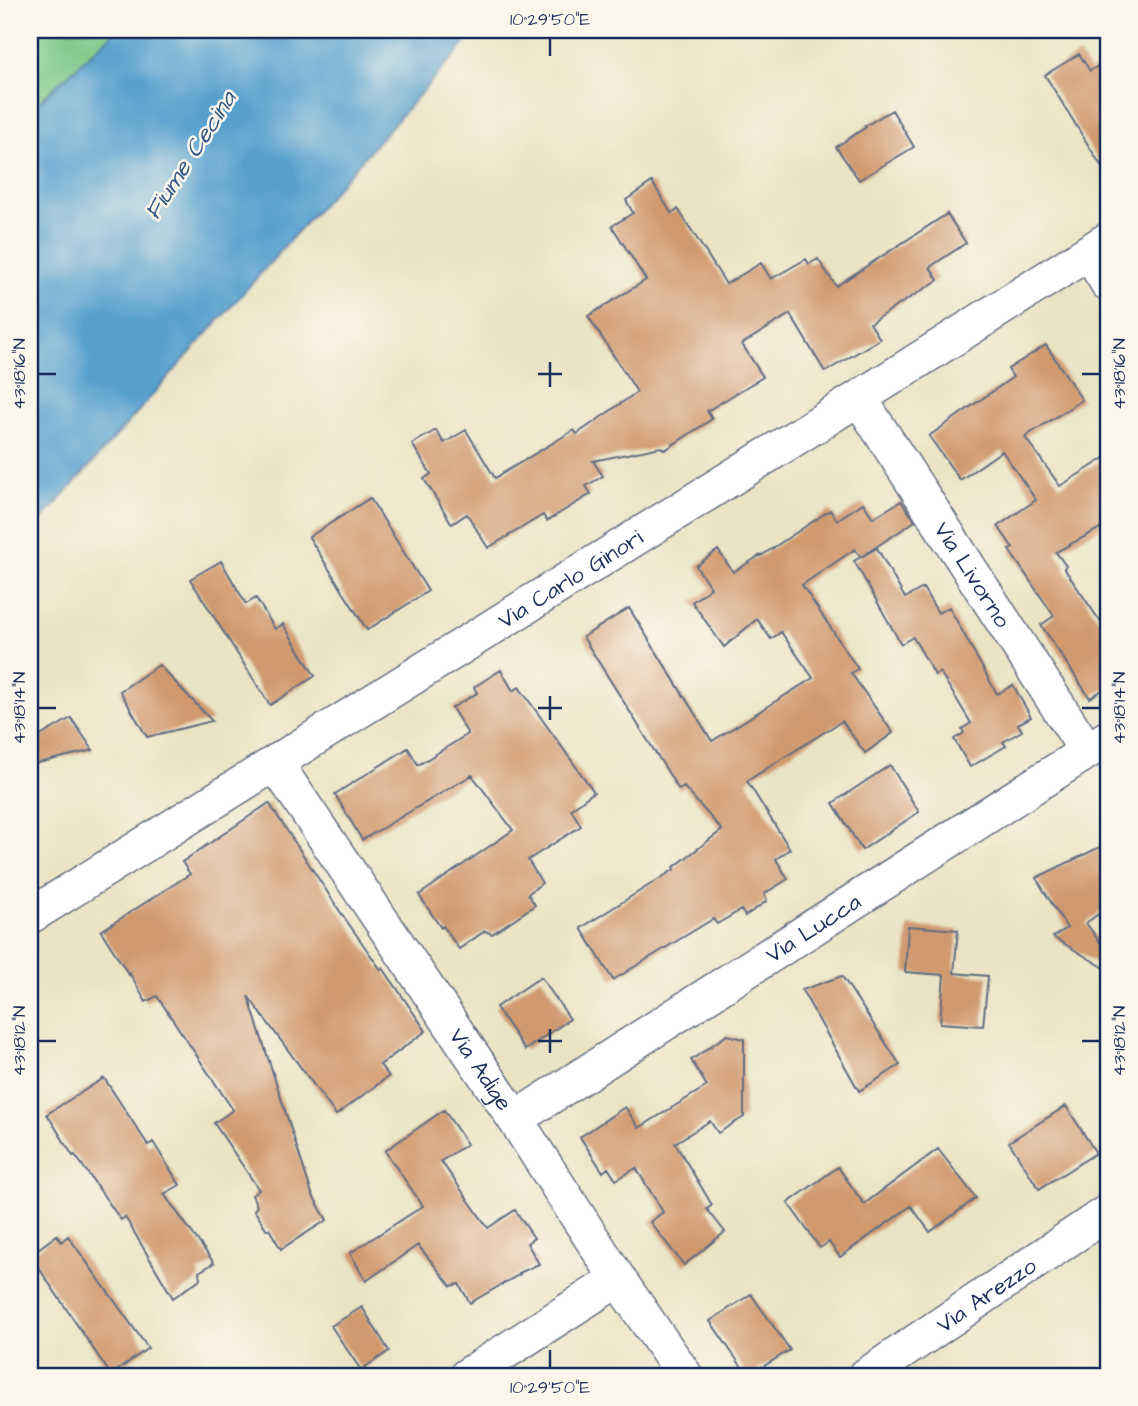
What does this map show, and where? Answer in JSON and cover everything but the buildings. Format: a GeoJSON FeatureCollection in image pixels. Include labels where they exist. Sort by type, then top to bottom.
{"type":"FeatureCollection","features":[{"type":"Feature","properties":{"kind":"street"},"geometry":{"type":"LineString","coordinates":[[1098,246],[1108,283]]}},
{"type":"Feature","properties":{"kind":"street","name":"Via Carlo Ginori"},"geometry":{"type":"LineString","coordinates":[[30,916],[1098,246]]}},
{"type":"Feature","properties":{"kind":"street","name":"Via Livorno"},"geometry":{"type":"LineString","coordinates":[[859,398],[1098,744]]}},
{"type":"Feature","properties":{"kind":"street","name":"Via Lucca"},"geometry":{"type":"LineString","coordinates":[[515,1119],[1098,744]]}},
{"type":"Feature","properties":{"kind":"street","name":"Via Adige"},"geometry":{"type":"LineString","coordinates":[[275,764],[685,1376]]}},
{"type":"Feature","properties":{"kind":"street","name":"Via Arezzo"},"geometry":{"type":"LineString","coordinates":[[866,1376],[1108,1212]]}},
{"type":"Feature","properties":{"kind":"street"},"geometry":{"type":"LineString","coordinates":[[467,1376],[618,1279]]}},
{"type":"Feature","properties":{"kind":"green space"},"geometry":{"type":"Polygon","coordinates":[[[30,30],[117,30],[30,110],[30,30]]]}},
{"type":"Feature","properties":{"kind":"water","name":"Fiume Cecina"},"geometry":{"type":"Polygon","coordinates":[[[117,30],[477,30],[30,533],[30,110],[117,30]]]}}]}
